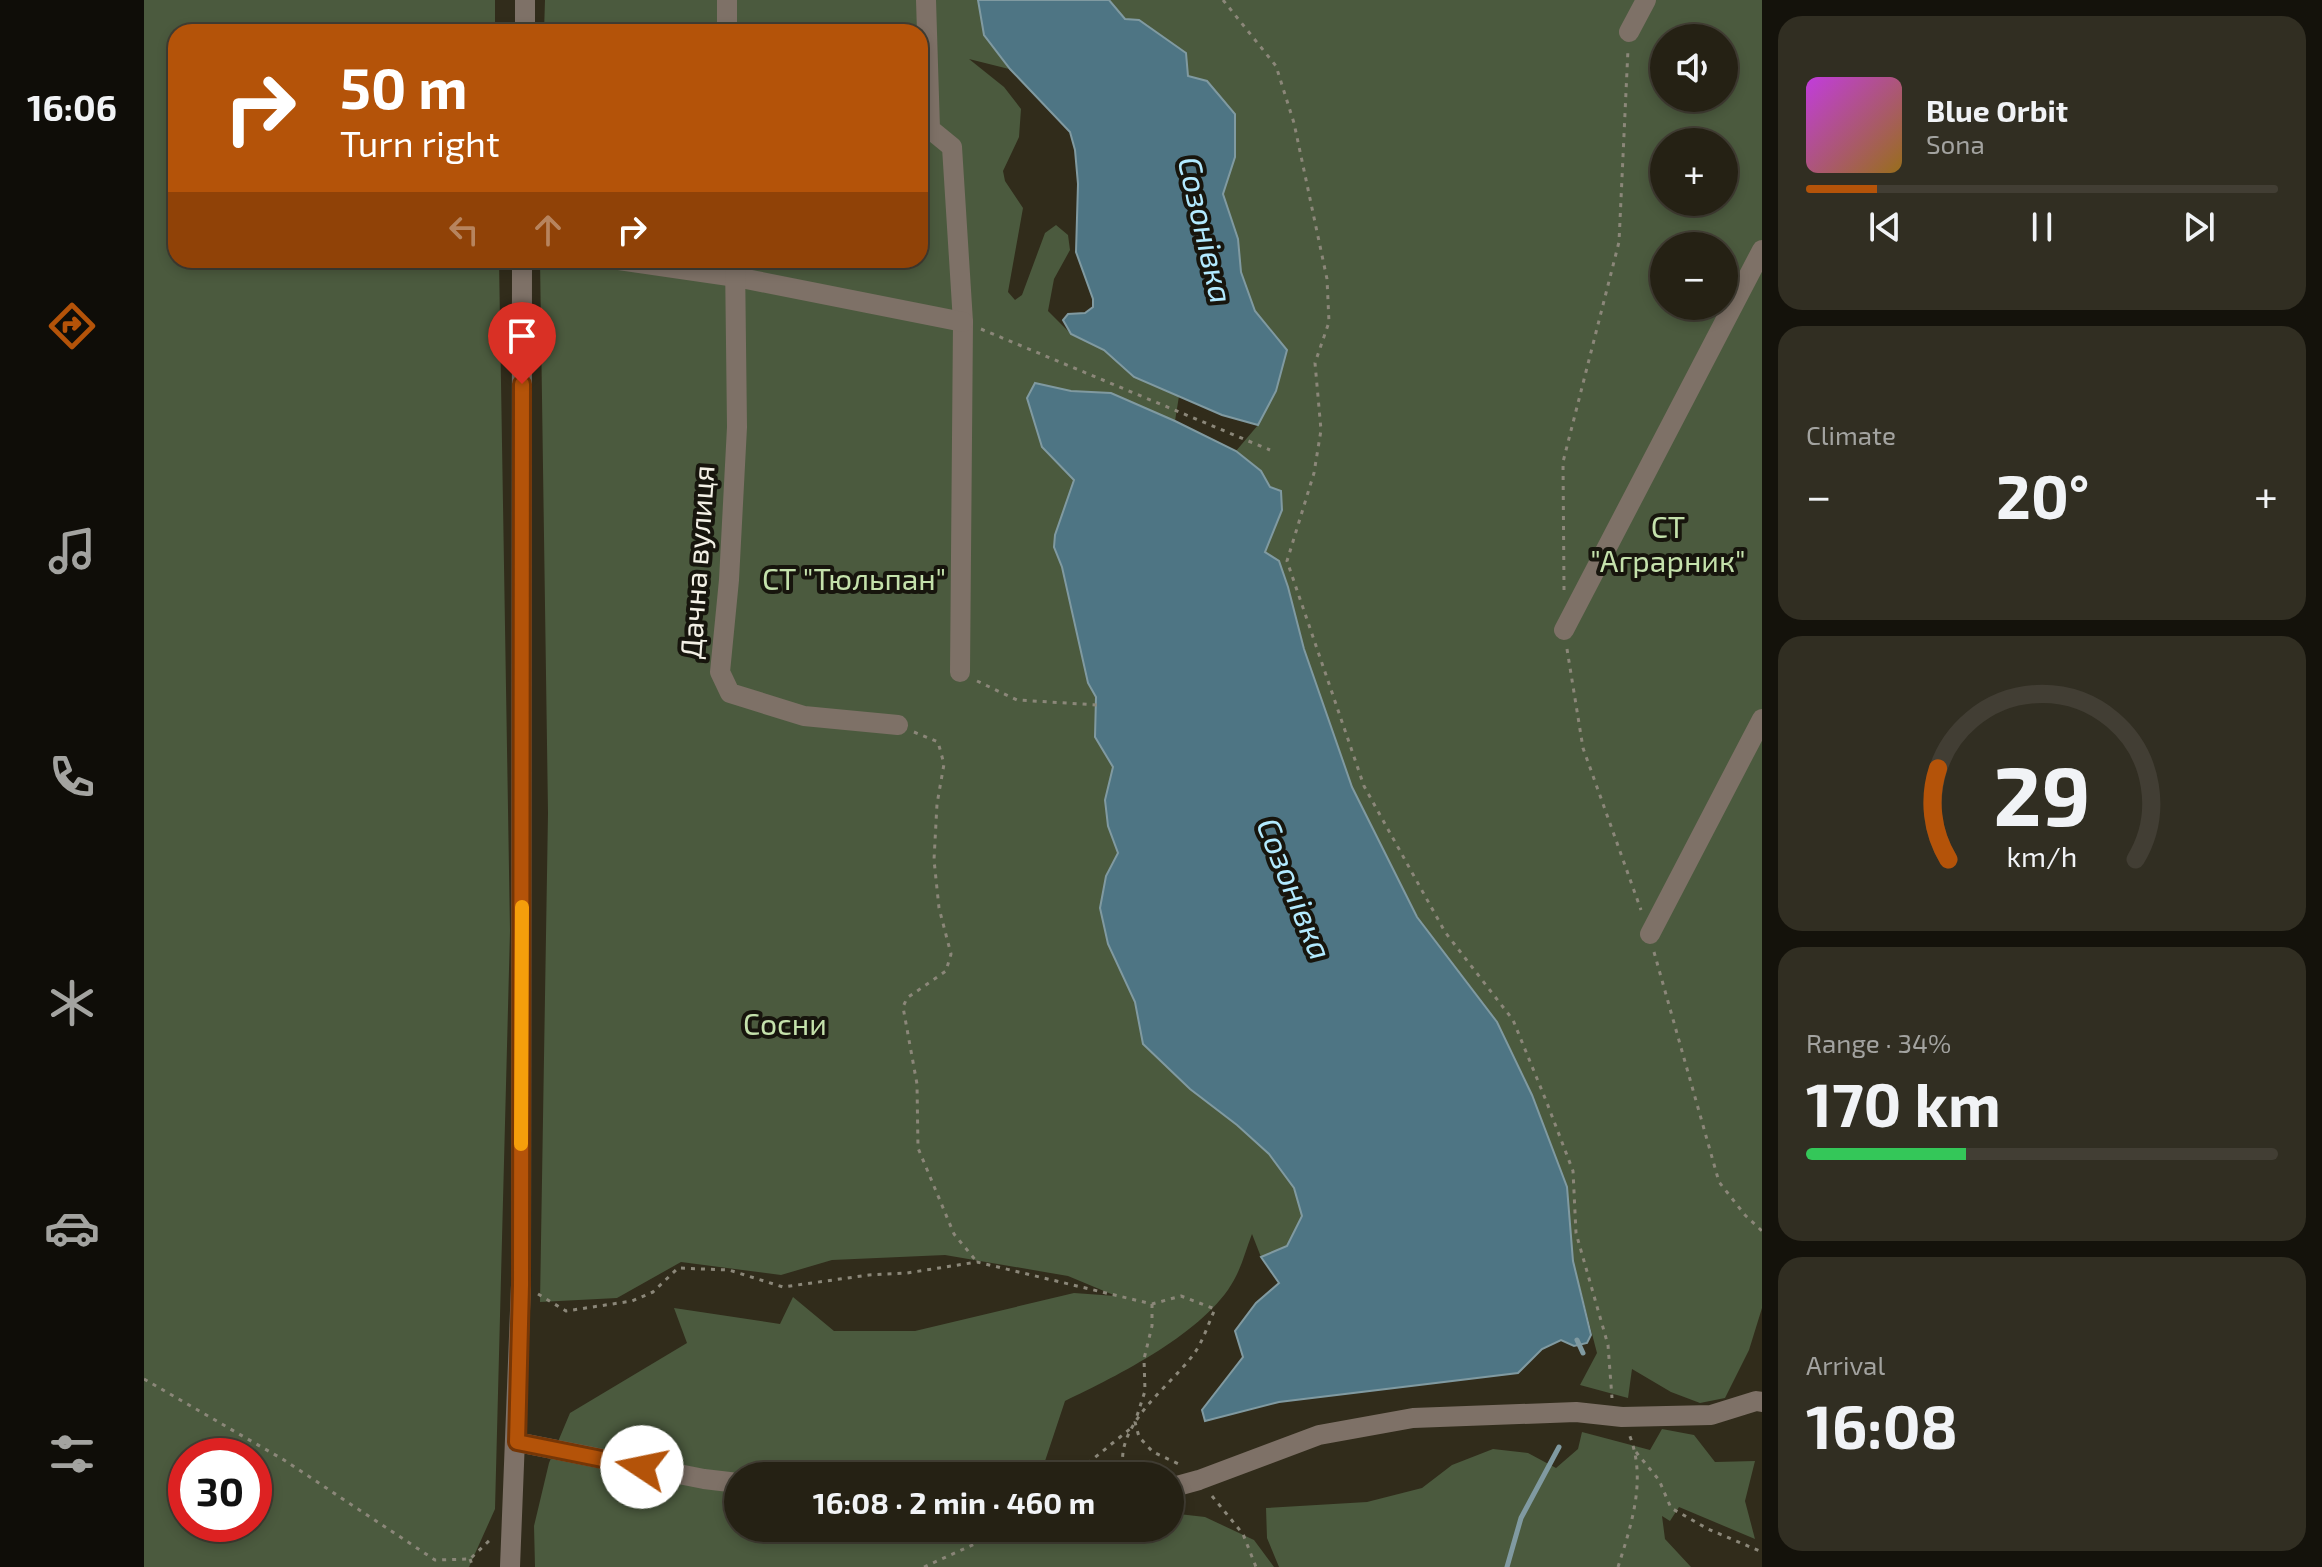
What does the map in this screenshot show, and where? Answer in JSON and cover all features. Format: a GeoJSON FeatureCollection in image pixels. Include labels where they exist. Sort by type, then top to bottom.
{"type":"FeatureCollection","features":[{"type":"Feature","properties":{"kind":"street"},"geometry":{"type":"LineString","coordinates":[[525,0],[525,24]]}},
{"type":"Feature","properties":{"kind":"street"},"geometry":{"type":"LineString","coordinates":[[727,0],[727,24]]}},
{"type":"Feature","properties":{"kind":"street"},"geometry":{"type":"LineString","coordinates":[[926,0],[927,24]]}},
{"type":"Feature","properties":{"kind":"street"},"geometry":{"type":"LineString","coordinates":[[1629,32],[1646,0]]}},
{"type":"Feature","properties":{"kind":"street"},"geometry":{"type":"LineString","coordinates":[[928,64],[930,129],[952,147],[963,322],[960,672]]}},
{"type":"Feature","properties":{"kind":"street"},"geometry":{"type":"LineString","coordinates":[[1564,630],[1762,250]]}},
{"type":"Feature","properties":{"kind":"street"},"geometry":{"type":"LineString","coordinates":[[510,1567],[521,1285],[522,268]]}},
{"type":"Feature","properties":{"kind":"street"},"geometry":{"type":"LineString","coordinates":[[736,269],[963,322]]}},
{"type":"Feature","properties":{"kind":"street","name":"Дачна вулиця"},"geometry":{"type":"LineString","coordinates":[[736,269],[737,427],[729,580],[720,672],[730,693],[804,716],[898,725]]}},
{"type":"Feature","properties":{"kind":"street"},"geometry":{"type":"LineString","coordinates":[[1650,934],[1762,719]]}},
{"type":"Feature","properties":{"kind":"street"},"geometry":{"type":"LineString","coordinates":[[1184,1484],[1319,1435],[1413,1418],[1576,1412],[1622,1417],[1711,1415],[1756,1401],[1762,1402]]}},
{"type":"Feature","properties":{"kind":"street"},"geometry":{"type":"LineString","coordinates":[[517,1442],[724,1481]]}},
{"type":"Feature","properties":{"kind":"path"},"geometry":{"type":"LineString","coordinates":[[1223,0],[1276,66],[1294,123],[1327,279],[1329,322],[1315,363],[1321,430],[1314,473],[1287,561],[1364,786],[1445,932],[1513,1020],[1547,1103],[1573,1171],[1576,1233],[1608,1345],[1610,1396],[1636,1452],[1659,1480],[1671,1508],[1708,1529],[1762,1552]]}},
{"type":"Feature","properties":{"kind":"path"},"geometry":{"type":"LineString","coordinates":[[1564,599],[1563,462],[1619,242],[1629,32]]}},
{"type":"Feature","properties":{"kind":"path"},"geometry":{"type":"LineString","coordinates":[[963,322],[1042,352],[1270,450]]}},
{"type":"Feature","properties":{"kind":"path"},"geometry":{"type":"LineString","coordinates":[[1564,630],[1583,748],[1650,934],[1682,1058],[1719,1182],[1762,1231]]}},
{"type":"Feature","properties":{"kind":"path"},"geometry":{"type":"LineString","coordinates":[[960,672],[1017,700],[1097,705],[1097,710]]}},
{"type":"Feature","properties":{"kind":"path"},"geometry":{"type":"LineString","coordinates":[[898,725],[938,742],[944,764],[937,804],[934,860],[939,908],[951,954],[946,971],[907,998],[903,1007],[917,1084],[918,1148],[954,1234],[977,1262]]}},
{"type":"Feature","properties":{"kind":"path"},"geometry":{"type":"LineString","coordinates":[[521,1285],[566,1311],[632,1301],[653,1292],[678,1268],[729,1270],[783,1287],[977,1262],[1152,1304],[1181,1296],[1215,1309],[1195,1353],[1130,1429],[1089,1462]]}},
{"type":"Feature","properties":{"kind":"path"},"geometry":{"type":"LineString","coordinates":[[1152,1304],[1152,1326],[1144,1359],[1145,1391],[1135,1422],[1139,1437],[1153,1452],[1175,1462]]}},
{"type":"Feature","properties":{"kind":"path"},"geometry":{"type":"LineString","coordinates":[[144,1379],[284,1460],[435,1560],[470,1559],[511,1518]]}},
{"type":"Feature","properties":{"kind":"path"},"geometry":{"type":"LineString","coordinates":[[1121,1462],[1130,1429]]}},
{"type":"Feature","properties":{"kind":"path"},"geometry":{"type":"LineString","coordinates":[[1618,1567],[1637,1507],[1636,1452]]}},
{"type":"Feature","properties":{"kind":"path"},"geometry":{"type":"LineString","coordinates":[[1199,1480],[1243,1534],[1256,1567]]}},
{"type":"Feature","properties":{"kind":"path"},"geometry":{"type":"LineString","coordinates":[[924,1567],[979,1542]]}},
{"type":"Feature","properties":{"kind":"path"},"geometry":{"type":"LineString","coordinates":[[470,1559],[473,1567]]}},
{"type":"Feature","properties":{"kind":"green space"},"geometry":{"type":"Polygon","coordinates":[[[144,0],[495,0],[495,24],[168,24],[168,268],[499,268],[510,931],[495,1509],[469,1567],[144,1567],[144,0]]]}},
{"type":"Feature","properties":{"kind":"green space","name":"Сосни"},"geometry":{"type":"Polygon","coordinates":[[[545,0],[978,0],[984,35],[1009,69],[969,59],[1004,87],[1021,109],[1019,137],[1003,171],[1005,181],[1023,208],[1008,292],[1015,300],[1022,295],[1045,233],[1056,225],[1068,235],[1070,250],[1054,279],[1048,311],[1071,334],[1104,350],[1134,377],[1179,396],[1175,421],[1111,393],[1071,391],[1036,383],[1042,447],[1074,480],[1055,535],[1054,547],[1062,567],[1088,683],[1096,697],[1095,737],[1113,767],[1107,810],[1118,853],[1106,876],[1108,944],[1135,1002],[1143,1044],[1190,1089],[1269,1154],[1294,1188],[1302,1216],[1287,1246],[1261,1257],[1252,1234],[1237,1275],[1221,1299],[1182,1335],[1134,1365],[1065,1401],[1045,1462],[724,1462],[724,1542],[1184,1542],[1184,1515],[1205,1517],[1254,1540],[1274,1567],[535,1567],[534,1526],[549,1463],[570,1413],[687,1343],[674,1308],[780,1324],[793,1297],[834,1331],[915,1331],[1074,1293],[1116,1296],[1068,1276],[945,1255],[832,1260],[781,1275],[681,1262],[617,1298],[540,1302],[548,813],[540,268],[928,268],[928,24],[544,24],[545,0]]]}},
{"type":"Feature","properties":{"kind":"green space","name":"СТ \"Аграрник\""},"geometry":{"type":"Polygon","coordinates":[[[1109,0],[1762,0],[1762,1308],[1749,1350],[1725,1398],[1700,1403],[1671,1392],[1632,1369],[1628,1398],[1580,1385],[1597,1353],[1573,1261],[1567,1187],[1532,1095],[1497,1022],[1417,917],[1352,787],[1304,649],[1279,561],[1265,552],[1282,511],[1261,470],[1236,451],[1258,425],[1287,350],[1255,311],[1241,272],[1238,239],[1223,194],[1235,157],[1188,76],[1125,19],[1109,0]]]}},
{"type":"Feature","properties":{"kind":"green space"},"geometry":{"type":"Polygon","coordinates":[[[1662,1429],[1694,1435],[1715,1462],[1755,1461],[1745,1501],[1755,1539],[1679,1507],[1670,1521],[1662,1516],[1665,1539],[1691,1567],[1279,1567],[1267,1538],[1266,1508],[1367,1502],[1422,1488],[1452,1465],[1493,1449],[1528,1453],[1556,1468],[1578,1449],[1582,1432],[1650,1450],[1662,1429]]]}},
{"type":"Feature","properties":{"kind":"water"},"geometry":{"type":"Polygon","coordinates":[[[978,0],[1109,0],[1125,19],[1139,20],[1186,53],[1188,76],[1207,81],[1235,114],[1235,157],[1223,194],[1238,239],[1241,272],[1255,311],[1287,350],[1276,391],[1258,425],[1222,415],[1134,377],[1104,350],[1071,334],[1063,320],[1068,314],[1085,313],[1093,307],[1093,299],[1076,252],[1078,184],[1070,132],[1010,69],[984,35],[978,0]]]}},
{"type":"Feature","properties":{"kind":"water"},"geometry":{"type":"Polygon","coordinates":[[[1035,383],[1071,391],[1111,393],[1175,421],[1236,451],[1261,471],[1270,487],[1281,491],[1282,510],[1265,552],[1279,561],[1304,649],[1352,787],[1417,917],[1497,1022],[1532,1095],[1567,1187],[1573,1261],[1591,1335],[1587,1343],[1574,1346],[1561,1340],[1542,1349],[1518,1373],[1279,1402],[1205,1421],[1202,1410],[1243,1357],[1235,1331],[1256,1303],[1279,1283],[1261,1257],[1287,1246],[1302,1216],[1294,1188],[1269,1154],[1190,1089],[1143,1044],[1135,1002],[1108,944],[1100,908],[1106,876],[1118,853],[1108,826],[1105,800],[1113,767],[1095,737],[1096,697],[1088,683],[1062,567],[1054,547],[1055,535],[1074,480],[1042,447],[1027,398],[1035,383]]]}},
{"type":"Feature","properties":{"kind":"waterway","name":"Созонівка"},"geometry":{"type":"LineString","coordinates":[[1577,1340],[1583,1353]]}},
{"type":"Feature","properties":{"kind":"waterway","name":"Созонівка"},"geometry":{"type":"LineString","coordinates":[[1507,1567],[1521,1518],[1559,1447]]}},
{"type":"Feature","properties":{"kind":"slow traffic"},"geometry":{"type":"LineString","coordinates":[[521,1144],[522,907]]}},
{"type":"Feature","properties":{"kind":"route"},"geometry":{"type":"LineString","coordinates":[[522,384],[521,1285],[517,1442],[642,1467]]}},
{"type":"Feature","properties":{"kind":"park label","name":"СТ \"Тюльпан\""},"geometry":{"type":"Point","coordinates":[854,580]}}]}
